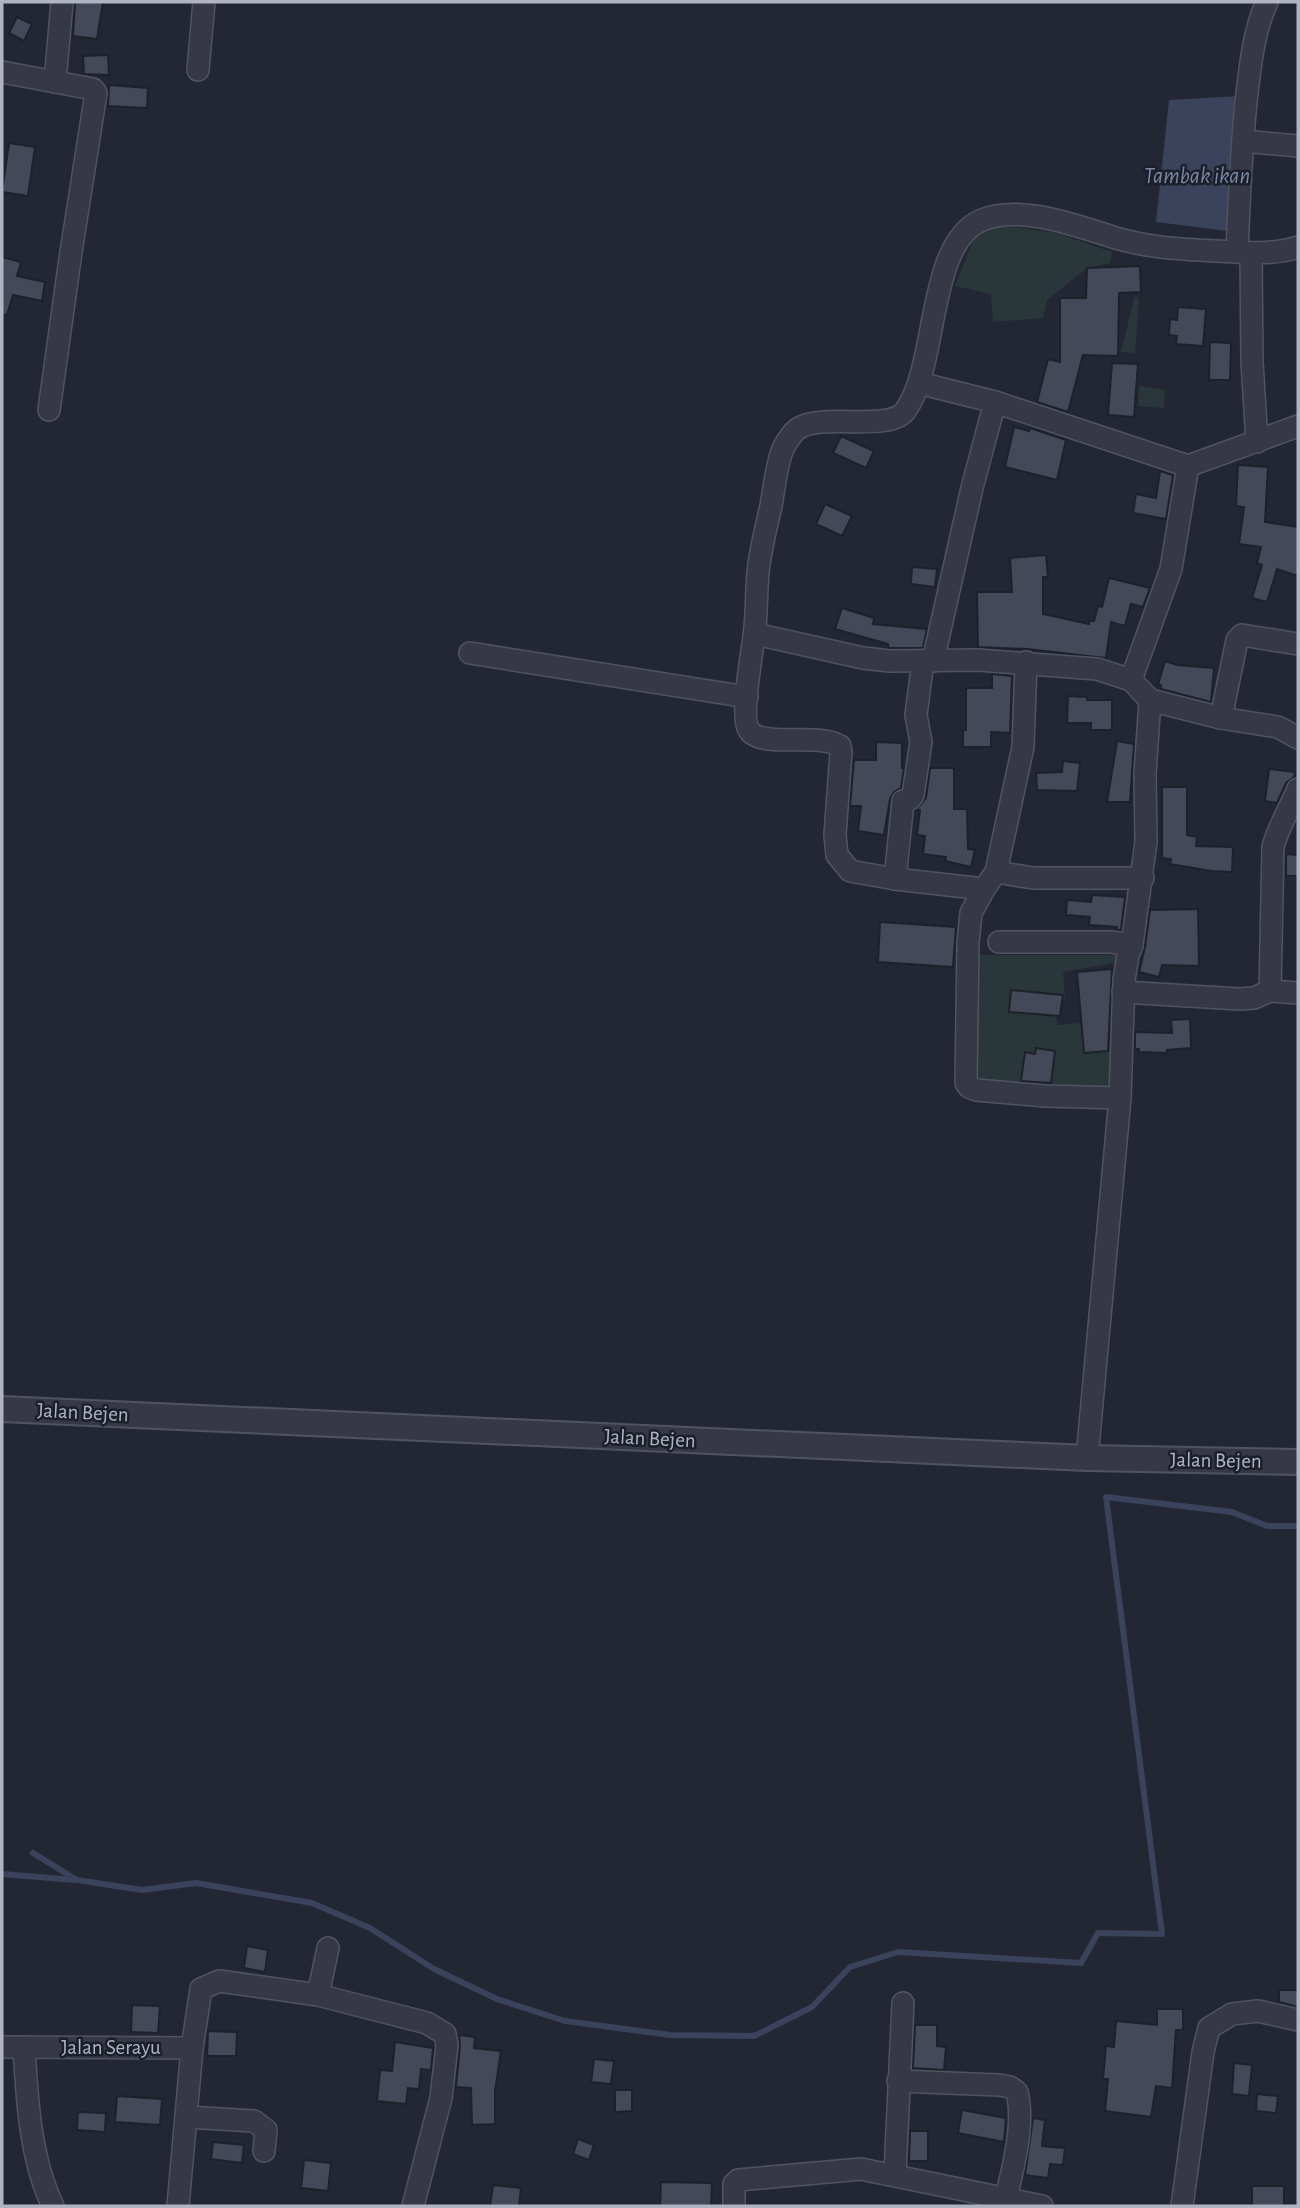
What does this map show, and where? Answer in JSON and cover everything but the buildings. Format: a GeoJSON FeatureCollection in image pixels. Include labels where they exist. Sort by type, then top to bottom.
{"type":"FeatureCollection","features":[{"type":"Feature","properties":{"kind":"street"},"geometry":{"type":"LineString","coordinates":[[55,82],[62,2]]}},
{"type":"Feature","properties":{"kind":"street"},"geometry":{"type":"LineString","coordinates":[[198,70],[204,2]]}},
{"type":"Feature","properties":{"kind":"street"},"geometry":{"type":"LineString","coordinates":[[1257,442],[1244,252],[1243,141],[1250,70],[1267,2]]}},
{"type":"Feature","properties":{"kind":"street"},"geometry":{"type":"LineString","coordinates":[[2,72],[93,89],[96,93],[49,410]]}},
{"type":"Feature","properties":{"kind":"street"},"geometry":{"type":"LineString","coordinates":[[1243,141],[1298,146]]}},
{"type":"Feature","properties":{"kind":"street"},"geometry":{"type":"LineString","coordinates":[[1143,878],[1033,878],[990,881],[895,879],[850,871],[837,855],[835,835],[840,746],[824,740],[758,737],[749,731],[746,722],[758,570],[781,452],[797,429],[821,421],[861,422],[895,418],[904,412],[919,383],[940,282],[951,254],[963,234],[982,220],[1006,216],[1035,217],[1170,250],[1244,252],[1279,251],[1298,247]]}},
{"type":"Feature","properties":{"kind":"street"},"geometry":{"type":"LineString","coordinates":[[919,383],[995,401],[1188,466],[1298,426]]}},
{"type":"Feature","properties":{"kind":"street"},"geometry":{"type":"LineString","coordinates":[[895,879],[903,801],[910,799],[912,795],[921,742],[916,715],[995,401]]}},
{"type":"Feature","properties":{"kind":"street"},"geometry":{"type":"LineString","coordinates":[[1131,680],[1171,569],[1188,466]]}},
{"type":"Feature","properties":{"kind":"street"},"geometry":{"type":"LineString","coordinates":[[755,634],[863,658],[1026,662],[1097,669],[1131,680],[1150,701],[1220,718],[1278,727],[1298,738]]}},
{"type":"Feature","properties":{"kind":"street"},"geometry":{"type":"LineString","coordinates":[[1220,718],[1237,640],[1242,635],[1298,644]]}},
{"type":"Feature","properties":{"kind":"street"},"geometry":{"type":"LineString","coordinates":[[470,653],[747,697]]}},
{"type":"Feature","properties":{"kind":"street"},"geometry":{"type":"LineString","coordinates":[[1026,662],[1023,747],[990,881],[971,913],[968,943],[967,1083],[976,1090],[1045,1096],[1120,1098]]}},
{"type":"Feature","properties":{"kind":"street"},"geometry":{"type":"LineString","coordinates":[[1087,1458],[1120,1098],[1123,992],[1143,878],[1146,842],[1145,774],[1150,701]]}},
{"type":"Feature","properties":{"kind":"street"},"geometry":{"type":"LineString","coordinates":[[1270,991],[1273,847],[1276,831],[1288,815],[1298,789]]}},
{"type":"Feature","properties":{"kind":"street"},"geometry":{"type":"LineString","coordinates":[[999,942],[1111,942],[1132,945]]}},
{"type":"Feature","properties":{"kind":"street"},"geometry":{"type":"LineString","coordinates":[[1123,992],[1239,999],[1254,998],[1270,991],[1298,993]]}},
{"type":"Feature","properties":{"kind":"street","name":"Jalan Bejen"},"geometry":{"type":"LineString","coordinates":[[2,1409],[1087,1458],[1298,1462]]}},
{"type":"Feature","properties":{"kind":"street"},"geometry":{"type":"LineString","coordinates":[[317,1995],[328,1948]]}},
{"type":"Feature","properties":{"kind":"street"},"geometry":{"type":"LineString","coordinates":[[192,2048],[201,1989],[206,1984],[219,1981],[317,1995],[427,2023],[445,2034],[447,2045],[441,2098],[413,2206]]}},
{"type":"Feature","properties":{"kind":"street"},"geometry":{"type":"LineString","coordinates":[[895,2174],[903,2003]]}},
{"type":"Feature","properties":{"kind":"street"},"geometry":{"type":"LineString","coordinates":[[1182,2206],[1203,2052],[1209,2028],[1231,2014],[1258,2011],[1298,2020]]}},
{"type":"Feature","properties":{"kind":"street","name":"Jalan Serayu"},"geometry":{"type":"LineString","coordinates":[[2,2047],[192,2048],[178,2206]]}},
{"type":"Feature","properties":{"kind":"street"},"geometry":{"type":"LineString","coordinates":[[24,2047],[33,2136],[43,2186],[53,2206]]}},
{"type":"Feature","properties":{"kind":"street"},"geometry":{"type":"LineString","coordinates":[[898,2081],[999,2085],[1010,2087],[1017,2092],[1017,2135],[1006,2199]]}},
{"type":"Feature","properties":{"kind":"street"},"geometry":{"type":"LineString","coordinates":[[187,2117],[254,2120],[266,2130],[264,2151]]}},
{"type":"Feature","properties":{"kind":"street"},"geometry":{"type":"LineString","coordinates":[[734,2206],[734,2184],[738,2180],[861,2169],[1042,2206]]}},
{"type":"Feature","properties":{"kind":"shaded area"},"geometry":{"type":"Polygon","coordinates":[[[997,225],[1053,232],[1112,252],[1110,263],[1087,268],[1047,300],[1043,318],[993,322],[991,294],[955,286],[976,233],[997,225]]]}},
{"type":"Feature","properties":{"kind":"shaded area"},"geometry":{"type":"Polygon","coordinates":[[[1135,295],[1139,301],[1135,353],[1121,352],[1135,295]]]}},
{"type":"Feature","properties":{"kind":"shaded area"},"geometry":{"type":"Polygon","coordinates":[[[1139,386],[1165,390],[1164,408],[1138,406],[1139,386]]]}},
{"type":"Feature","properties":{"kind":"shaded area"},"geometry":{"type":"Polygon","coordinates":[[[972,955],[1126,955],[1125,961],[1063,972],[1065,999],[1055,1000],[1057,1025],[1081,1023],[1084,1053],[1121,1050],[1114,1092],[1051,1089],[1055,1051],[1037,1048],[1035,1054],[1025,1053],[1021,1085],[972,1085],[972,955]]]}},
{"type":"Feature","properties":{"kind":"water","name":"Tambak ikan"},"geometry":{"type":"Polygon","coordinates":[[[1240,96],[1227,231],[1156,222],[1169,100],[1240,96]]]}},
{"type":"Feature","properties":{"kind":"waterway"},"geometry":{"type":"LineString","coordinates":[[33,1853],[77,1880],[142,1890],[196,1883],[312,1903],[370,1928],[434,1969],[497,1999],[565,2021],[670,2035],[754,2036],[812,2007],[850,1967],[898,1952],[1081,1963],[1098,1933],[1162,1934],[1106,1497],[1232,1512],[1267,1526],[1298,1526]]}},
{"type":"Feature","properties":{"kind":"waterway"},"geometry":{"type":"LineString","coordinates":[[2,1874],[75,1880]]}}]}
